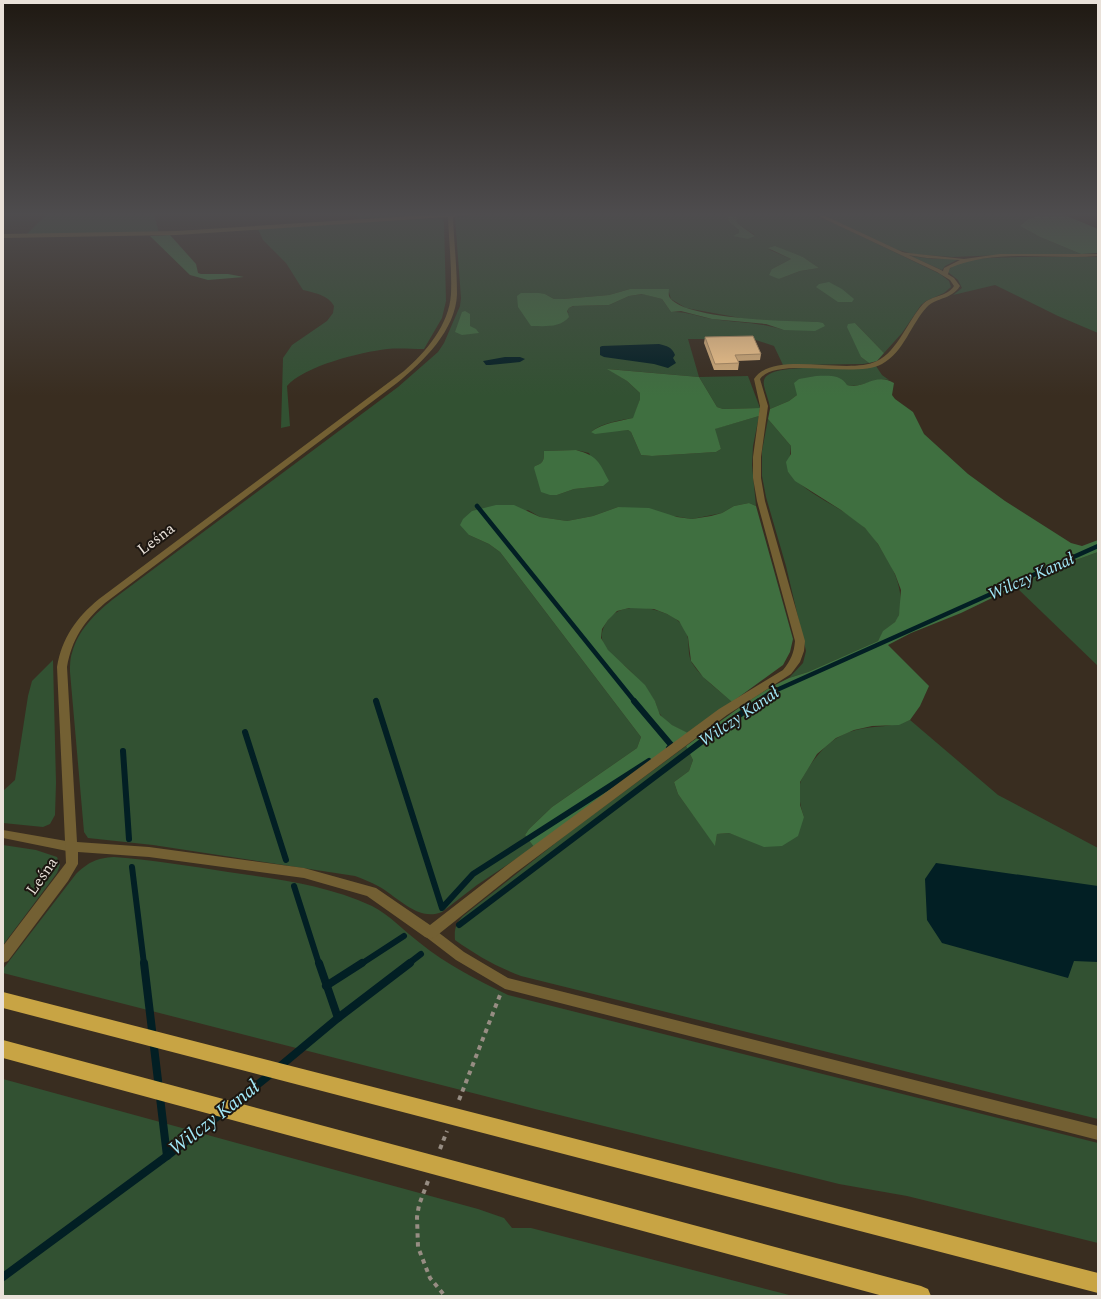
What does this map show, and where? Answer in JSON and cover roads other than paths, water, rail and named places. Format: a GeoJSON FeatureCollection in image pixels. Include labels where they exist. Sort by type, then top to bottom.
{"type":"FeatureCollection","features":[{"type":"Feature","properties":{"kind":"highway"},"geometry":{"type":"LineString","coordinates":[[3,1000],[1098,1283]]}},
{"type":"Feature","properties":{"kind":"highway"},"geometry":{"type":"LineString","coordinates":[[3,1049],[921,1296]]}},
{"type":"Feature","properties":{"kind":"street","name":"Leśna"},"geometry":{"type":"LineString","coordinates":[[3,957],[64,877],[72,864],[62,667],[64,649],[76,628],[86,614],[102,601],[417,364],[431,350],[442,330],[454,295],[453,275]]}},
{"type":"Feature","properties":{"kind":"street"},"geometry":{"type":"LineString","coordinates":[[72,847],[149,852],[304,873],[371,892],[430,933],[510,870],[723,712],[787,672],[795,662],[799,651],[800,641],[761,501],[757,478],[756,457],[764,406],[757,379],[761,372],[780,367],[858,367],[879,363],[888,356],[905,336],[925,306],[930,302],[956,290],[956,283],[946,275]]}},
{"type":"Feature","properties":{"kind":"lane"},"geometry":{"type":"LineString","coordinates":[[3,834],[72,847]]}},
{"type":"Feature","properties":{"kind":"lane"},"geometry":{"type":"LineString","coordinates":[[430,933],[460,956],[505,983],[1098,1133]]}},
{"type":"Feature","properties":{"kind":"water"},"geometry":{"type":"Polygon","coordinates":[[[659,344],[669,347],[675,355],[673,358],[676,363],[668,368],[654,364],[604,357],[600,355],[600,347],[602,346],[659,344]]]}},
{"type":"Feature","properties":{"kind":"water"},"geometry":{"type":"Polygon","coordinates":[[[505,357],[520,357],[525,359],[520,362],[490,365],[486,365],[483,361],[505,357]]]}},
{"type":"Feature","properties":{"kind":"water"},"geometry":{"type":"Polygon","coordinates":[[[936,863],[1098,886],[1098,962],[1074,961],[1068,978],[942,943],[927,920],[925,879],[936,863]]]}},
{"type":"Feature","properties":{"kind":"waterway"},"geometry":{"type":"LineString","coordinates":[[477,506],[635,702]]}},
{"type":"Feature","properties":{"kind":"waterway","name":"Wilczy Kanał"},"geometry":{"type":"LineString","coordinates":[[757,702],[770,693],[1098,546]]}},
{"type":"Feature","properties":{"kind":"waterway"},"geometry":{"type":"LineString","coordinates":[[376,701],[442,908],[473,874],[649,761]]}},
{"type":"Feature","properties":{"kind":"waterway"},"geometry":{"type":"LineString","coordinates":[[634,701],[672,746],[669,748]]}},
{"type":"Feature","properties":{"kind":"waterway","name":"Wilczy Kanał"},"geometry":{"type":"LineString","coordinates":[[459,925],[701,742],[759,701]]}},
{"type":"Feature","properties":{"kind":"waterway"},"geometry":{"type":"LineString","coordinates":[[245,732],[286,860]]}},
{"type":"Feature","properties":{"kind":"waterway"},"geometry":{"type":"LineString","coordinates":[[123,751],[129,839]]}},
{"type":"Feature","properties":{"kind":"waterway"},"geometry":{"type":"LineString","coordinates":[[132,867],[144,964]]}},
{"type":"Feature","properties":{"kind":"waterway"},"geometry":{"type":"LineString","coordinates":[[294,886],[319,964]]}},
{"type":"Feature","properties":{"kind":"waterway"},"geometry":{"type":"LineString","coordinates":[[361,964],[404,936]]}},
{"type":"Feature","properties":{"kind":"waterway","name":"Wilczy Kanał"},"geometry":{"type":"LineString","coordinates":[[408,964],[421,954]]}},
{"type":"Feature","properties":{"kind":"waterway"},"geometry":{"type":"LineString","coordinates":[[144,963],[167,1156]]}},
{"type":"Feature","properties":{"kind":"waterway"},"geometry":{"type":"LineString","coordinates":[[319,963],[327,986]]}},
{"type":"Feature","properties":{"kind":"waterway"},"geometry":{"type":"LineString","coordinates":[[327,986],[362,963]]}},
{"type":"Feature","properties":{"kind":"waterway","name":"Wilczy Kanał"},"geometry":{"type":"LineString","coordinates":[[338,1018],[410,963]]}},
{"type":"Feature","properties":{"kind":"waterway"},"geometry":{"type":"LineString","coordinates":[[327,986],[338,1018]]}},
{"type":"Feature","properties":{"kind":"waterway","name":"Wilczy Kanał"},"geometry":{"type":"LineString","coordinates":[[278,1068],[338,1018]]}},
{"type":"Feature","properties":{"kind":"waterway","name":"Wilczy Kanał"},"geometry":{"type":"LineString","coordinates":[[231,1106],[272,1073]]}},
{"type":"Feature","properties":{"kind":"waterway","name":"Wilczy Kanał"},"geometry":{"type":"LineString","coordinates":[[167,1156],[223,1112]]}},
{"type":"Feature","properties":{"kind":"waterway","name":"Wilczy Kanał"},"geometry":{"type":"LineString","coordinates":[[3,1277],[167,1156]]}}]}
